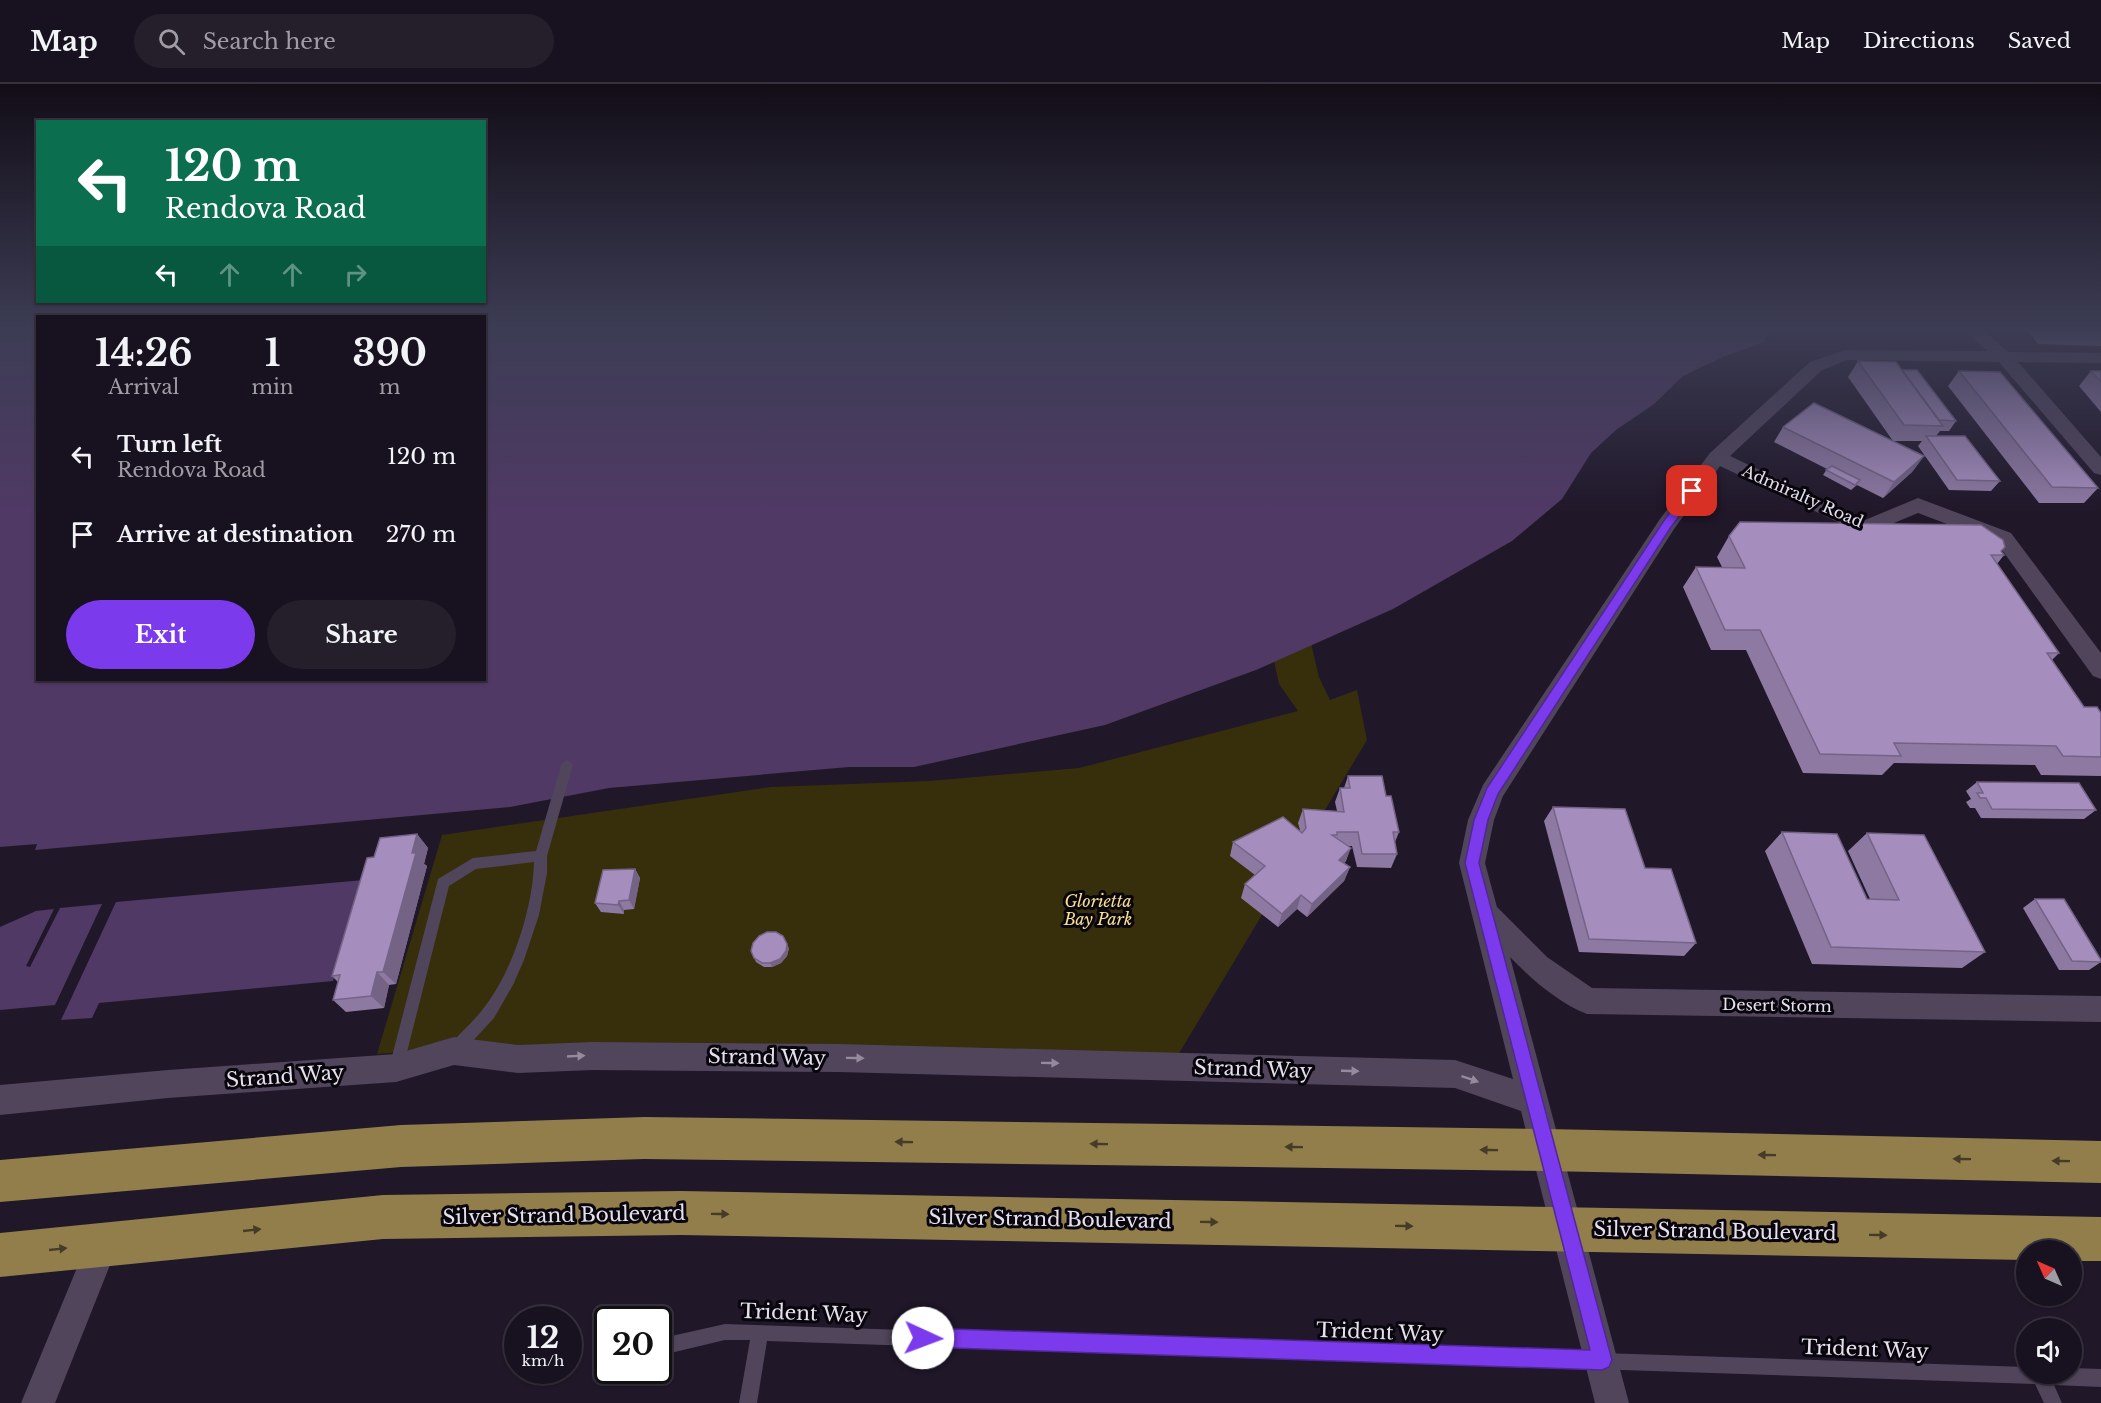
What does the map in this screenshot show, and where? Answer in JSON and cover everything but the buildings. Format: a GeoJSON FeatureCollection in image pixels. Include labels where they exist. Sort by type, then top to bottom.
{"type":"FeatureCollection","features":[{"type":"Feature","properties":{"kind":"highway"},"geometry":{"type":"LineString","coordinates":[[0,1181],[401,1146],[644,1138],[1547,1150],[2101,1162]]}},
{"type":"Feature","properties":{"kind":"highway","name":"Silver Strand Boulevard"},"geometry":{"type":"LineString","coordinates":[[0,1255],[382,1216],[681,1213],[2101,1239]]}},
{"type":"Feature","properties":{"kind":"street"},"geometry":{"type":"LineString","coordinates":[[1612,1403],[1472,863],[1481,820],[1492,792],[1667,524],[1717,457],[1790,390]]}},
{"type":"Feature","properties":{"kind":"street"},"geometry":{"type":"LineString","coordinates":[[2032,390],[2101,469]]}},
{"type":"Feature","properties":{"kind":"street","name":"Admiralty Road"},"geometry":{"type":"LineString","coordinates":[[1717,457],[1865,528],[1918,505],[2004,538],[2101,670]]}},
{"type":"Feature","properties":{"kind":"street","name":"Desert Storm"},"geometry":{"type":"LineString","coordinates":[[1485,914],[1537,966],[1587,1002],[2101,1009]]}},
{"type":"Feature","properties":{"kind":"street","name":"Strand Way"},"geometry":{"type":"LineString","coordinates":[[0,1100],[168,1084],[396,1068],[454,1051],[518,1059],[592,1056],[850,1058],[1455,1074],[1534,1101]]}},
{"type":"Feature","properties":{"kind":"street"},"geometry":{"type":"LineString","coordinates":[[38,1403],[102,1245]]}},
{"type":"Feature","properties":{"kind":"lane"},"geometry":{"type":"LineString","coordinates":[[454,1051],[490,1011],[518,959],[543,873],[541,856],[567,765]]}},
{"type":"Feature","properties":{"kind":"lane"},"geometry":{"type":"LineString","coordinates":[[396,1068],[443,883],[473,864],[541,856]]}},
{"type":"Feature","properties":{"kind":"lane","name":"Trident Way"},"geometry":{"type":"LineString","coordinates":[[672,1345],[725,1332],[760,1332],[2016,1376]]}},
{"type":"Feature","properties":{"kind":"lane"},"geometry":{"type":"LineString","coordinates":[[748,1403],[760,1332]]}},
{"type":"Feature","properties":{"kind":"lane","name":"Trident Way"},"geometry":{"type":"LineString","coordinates":[[2082,1378],[2101,1378]]}},
{"type":"Feature","properties":{"kind":"lane"},"geometry":{"type":"LineString","coordinates":[[2044,1384],[2053,1403]]}},
{"type":"Feature","properties":{"kind":"green space","name":"Glorietta Bay Park"},"geometry":{"type":"Polygon","coordinates":[[[1254,567],[1293,567],[1319,677],[1330,700],[1357,690],[1367,740],[1178,1055],[492,1046],[377,1054],[442,835],[771,787],[929,781],[1079,768],[1298,711],[1279,684],[1254,567]]]}},
{"type":"Feature","properties":{"kind":"shaded area"},"geometry":{"type":"Polygon","coordinates":[[[0,390],[36,390],[36,681],[486,681],[486,390],[1669,390],[1654,404],[1616,430],[1591,453],[1562,499],[1512,541],[1393,609],[1256,670],[1105,725],[914,767],[849,767],[609,788],[510,807],[35,850],[37,844],[0,847],[0,390]]]}},
{"type":"Feature","properties":{"kind":"shaded area"},"geometry":{"type":"Polygon","coordinates":[[[364,880],[333,981],[99,1003],[92,1018],[61,1020],[116,902],[364,880]]]}},
{"type":"Feature","properties":{"kind":"shaded area"},"geometry":{"type":"Polygon","coordinates":[[[102,904],[55,1005],[0,1010],[0,927],[36,911],[54,909],[26,966],[30,967],[60,908],[102,904]]]}},
{"type":"Feature","properties":{"kind":"route"},"geometry":{"type":"LineString","coordinates":[[923,1338],[1602,1360],[1472,863],[1481,820],[1492,792],[1667,524],[1692,491]]}}]}
